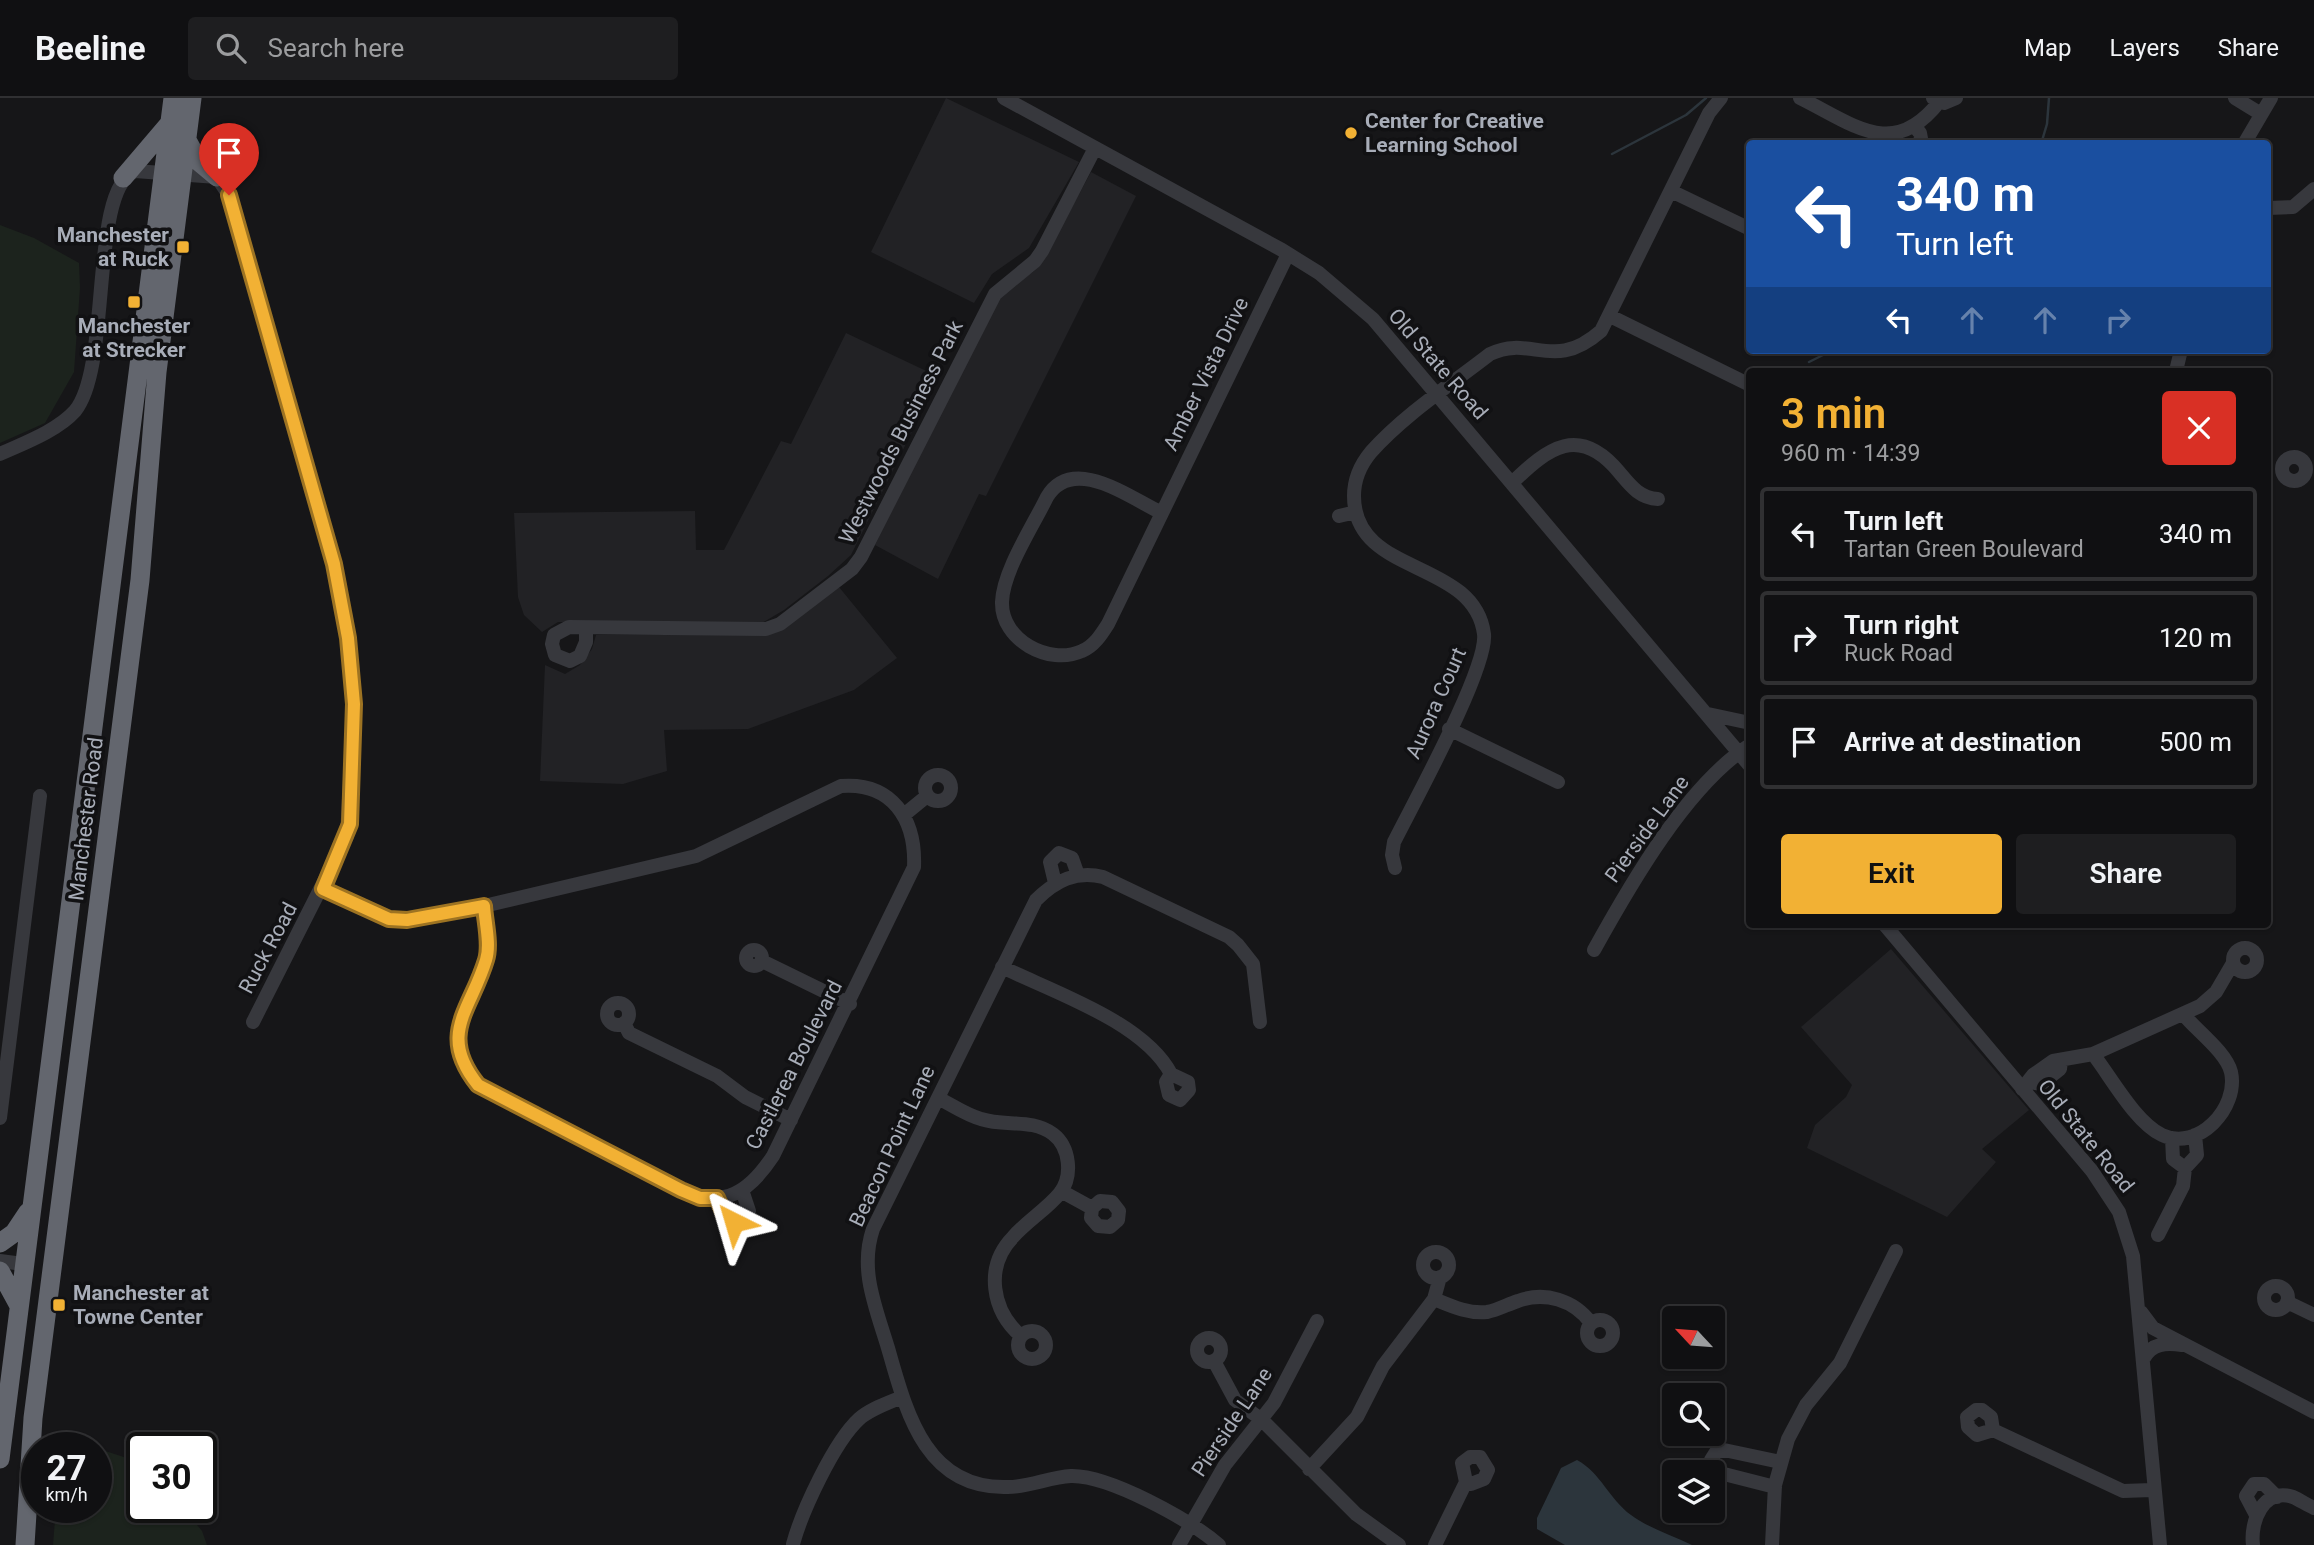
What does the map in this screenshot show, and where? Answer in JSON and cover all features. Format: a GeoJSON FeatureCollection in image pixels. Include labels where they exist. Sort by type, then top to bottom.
{"type":"FeatureCollection","features":[{"type":"Feature","properties":{"kind":"highway","name":"Manchester Road"},"geometry":{"type":"LineString","coordinates":[[25,1545],[28,1469],[45,1325],[140,580],[173,173],[170,123],[173,98]]}},
{"type":"Feature","properties":{"kind":"highway","name":"Manchester Road"},"geometry":{"type":"LineString","coordinates":[[0,1460],[31,1208],[173,173],[187,140],[192,98]]}},
{"type":"Feature","properties":{"kind":"highway"},"geometry":{"type":"LineString","coordinates":[[123,178],[170,123]]}},
{"type":"Feature","properties":{"kind":"highway"},"geometry":{"type":"LineString","coordinates":[[187,140],[199,162],[217,177]]}},
{"type":"Feature","properties":{"kind":"highway"},"geometry":{"type":"LineString","coordinates":[[0,1245],[14,1233],[31,1208]]}},
{"type":"Feature","properties":{"kind":"highway"},"geometry":{"type":"LineString","coordinates":[[45,1325],[26,1259],[40,1257],[56,1240]]}},
{"type":"Feature","properties":{"kind":"highway"},"geometry":{"type":"LineString","coordinates":[[0,1271],[10,1285],[18,1305]]}},
{"type":"Feature","properties":{"kind":"street","name":"Old State Road"},"geometry":{"type":"LineString","coordinates":[[1004,98],[1288,254],[1319,273],[1351,299],[1438,394],[1708,714],[1745,748]]}},
{"type":"Feature","properties":{"kind":"street"},"geometry":{"type":"LineString","coordinates":[[1339,516],[1356,512],[1354,489],[1364,461],[1438,394],[1501,349],[1510,347],[1546,354],[1567,351],[1590,341],[1610,316],[1709,113],[1721,98]]}},
{"type":"Feature","properties":{"kind":"street"},"geometry":{"type":"LineString","coordinates":[[1800,98],[1871,132],[1893,139],[1915,127],[1936,100],[1949,103],[1956,98]]}},
{"type":"Feature","properties":{"kind":"street"},"geometry":{"type":"LineString","coordinates":[[2235,98],[2261,114]]}},
{"type":"Feature","properties":{"kind":"street"},"geometry":{"type":"LineString","coordinates":[[2247,140],[2271,98]]}},
{"type":"Feature","properties":{"kind":"street"},"geometry":{"type":"LineString","coordinates":[[1915,127],[1921,140]]}},
{"type":"Feature","properties":{"kind":"street","name":"Westwoods Business Park"},"geometry":{"type":"LineString","coordinates":[[586,629],[766,629],[780,624],[852,569],[867,545],[995,294],[1042,251],[1096,148]]}},
{"type":"Feature","properties":{"kind":"street"},"geometry":{"type":"LineString","coordinates":[[0,454],[67,418],[86,392],[93,362],[112,203],[123,178],[135,171],[217,177]]}},
{"type":"Feature","properties":{"kind":"street","name":"Ruck Road"},"geometry":{"type":"LineString","coordinates":[[217,177],[234,209],[334,564],[348,638],[354,704],[350,824],[323,889],[253,1021]]}},
{"type":"Feature","properties":{"kind":"street"},"geometry":{"type":"LineString","coordinates":[[2271,208],[2293,207],[2314,189]]}},
{"type":"Feature","properties":{"kind":"street"},"geometry":{"type":"LineString","coordinates":[[1671,191],[1746,227]]}},
{"type":"Feature","properties":{"kind":"street","name":"Amber Vista Drive"},"geometry":{"type":"LineString","coordinates":[[1162,513],[1090,479],[1071,478],[1057,486],[1047,498],[1005,584],[1002,609],[1012,632],[1023,642],[1052,655],[1073,654],[1093,645],[1108,624],[1162,513],[1288,254]]}},
{"type":"Feature","properties":{"kind":"street"},"geometry":{"type":"LineString","coordinates":[[1610,316],[1746,384]]}},
{"type":"Feature","properties":{"kind":"street"},"geometry":{"type":"LineString","coordinates":[[1513,482],[1546,452],[1576,446],[1601,454],[1639,493],[1658,499]]}},
{"type":"Feature","properties":{"kind":"street","name":"Aurora Court"},"geometry":{"type":"LineString","coordinates":[[1356,512],[1363,529],[1380,548],[1460,590],[1477,611],[1484,635],[1482,659],[1394,842],[1392,855],[1395,868]]}},
{"type":"Feature","properties":{"kind":"street"},"geometry":{"type":"LineString","coordinates":[[1708,714],[1746,722]]}},
{"type":"Feature","properties":{"kind":"street"},"geometry":{"type":"LineString","coordinates":[[1449,729],[1558,782]]}},
{"type":"Feature","properties":{"kind":"street","name":"Pierside Lane"},"geometry":{"type":"LineString","coordinates":[[1594,950],[1653,852],[1711,777],[1745,748]]}},
{"type":"Feature","properties":{"kind":"street"},"geometry":{"type":"LineString","coordinates":[[323,889],[389,919],[407,920],[484,906],[696,856],[841,786],[867,787],[883,795],[905,814],[927,796]]}},
{"type":"Feature","properties":{"kind":"street"},"geometry":{"type":"LineString","coordinates":[[0,1118],[40,796]]}},
{"type":"Feature","properties":{"kind":"street","name":"Castlerea Boulevard"},"geometry":{"type":"LineString","coordinates":[[484,906],[487,957],[465,1006],[457,1040],[468,1073],[478,1085],[681,1190],[700,1198],[717,1198],[742,1190],[758,1179],[850,1004],[914,867],[914,842],[905,814]]}},
{"type":"Feature","properties":{"kind":"street"},"geometry":{"type":"LineString","coordinates":[[1055,883],[1050,862],[1059,853],[1072,858],[1078,875]]}},
{"type":"Feature","properties":{"kind":"street","name":"Beacon Point Lane"},"geometry":{"type":"LineString","coordinates":[[1219,1545],[1192,1524],[1097,1479],[1072,1476],[1009,1488],[967,1479],[940,1463],[921,1442],[902,1397],[867,1278],[868,1248],[873,1229],[1036,900],[1055,883],[1078,875],[1103,877],[1229,937],[1253,964],[1260,1023]]}},
{"type":"Feature","properties":{"kind":"street","name":"Old State Road"},"geometry":{"type":"LineString","coordinates":[[1888,928],[2026,1085],[2109,1193],[2119,1212],[2133,1256],[2144,1358],[2152,1490],[2160,1545]]}},
{"type":"Feature","properties":{"kind":"street"},"geometry":{"type":"LineString","coordinates":[[762,961],[850,1004]]}},
{"type":"Feature","properties":{"kind":"street"},"geometry":{"type":"LineString","coordinates":[[2026,1085],[2033,1075],[2053,1061],[2061,1062],[2092,1054],[2184,1015],[2209,1000],[2233,963]]}},
{"type":"Feature","properties":{"kind":"street"},"geometry":{"type":"LineString","coordinates":[[1002,967],[1127,1027],[1152,1047],[1171,1074]]}},
{"type":"Feature","properties":{"kind":"street"},"geometry":{"type":"LineString","coordinates":[[2092,1054],[2143,1120],[2163,1136],[2172,1138],[2195,1135],[2208,1129],[2227,1102],[2231,1090],[2231,1070],[2221,1053],[2202,1037],[2184,1015]]}},
{"type":"Feature","properties":{"kind":"street"},"geometry":{"type":"LineString","coordinates":[[624,1023],[629,1033],[717,1076],[745,1097],[791,1119]]}},
{"type":"Feature","properties":{"kind":"street"},"geometry":{"type":"LineString","coordinates":[[938,1098],[979,1119],[1003,1124],[1036,1125],[1056,1136],[1068,1163],[1061,1191],[1006,1244],[996,1272],[1000,1312],[1021,1336]]}},
{"type":"Feature","properties":{"kind":"street"},"geometry":{"type":"LineString","coordinates":[[2158,1235],[2183,1186],[2185,1168],[2197,1155],[2195,1135]]}},
{"type":"Feature","properties":{"kind":"street"},"geometry":{"type":"LineString","coordinates":[[2172,1138],[2173,1159],[2185,1168]]}},
{"type":"Feature","properties":{"kind":"street"},"geometry":{"type":"LineString","coordinates":[[717,1198],[726,1218],[740,1222],[749,1211],[742,1190]]}},
{"type":"Feature","properties":{"kind":"street"},"geometry":{"type":"LineString","coordinates":[[1061,1191],[1092,1208]]}},
{"type":"Feature","properties":{"kind":"street"},"geometry":{"type":"LineString","coordinates":[[0,1245],[26,1259]]}},
{"type":"Feature","properties":{"kind":"street"},"geometry":{"type":"LineString","coordinates":[[1772,1545],[1775,1487],[1780,1462],[1796,1422],[1817,1390],[1840,1363],[1896,1251]]}},
{"type":"Feature","properties":{"kind":"street"},"geometry":{"type":"LineString","coordinates":[[0,1261],[26,1259]]}},
{"type":"Feature","properties":{"kind":"street"},"geometry":{"type":"LineString","coordinates":[[1310,1469],[1357,1418],[1383,1366],[1434,1299],[1440,1277]]}},
{"type":"Feature","properties":{"kind":"street"},"geometry":{"type":"LineString","coordinates":[[1434,1299],[1462,1310],[1488,1312],[1519,1300],[1545,1297],[1568,1303],[1591,1323]]}},
{"type":"Feature","properties":{"kind":"street"},"geometry":{"type":"LineString","coordinates":[[2287,1302],[2314,1315]]}},
{"type":"Feature","properties":{"kind":"street"},"geometry":{"type":"LineString","coordinates":[[2139,1308],[2153,1328],[2314,1412]]}},
{"type":"Feature","properties":{"kind":"street","name":"Pierside Lane"},"geometry":{"type":"LineString","coordinates":[[1179,1545],[1225,1465],[1262,1420],[1317,1321]]}},
{"type":"Feature","properties":{"kind":"street"},"geometry":{"type":"LineString","coordinates":[[2144,1358],[2149,1349],[2159,1345],[2187,1345]]}},
{"type":"Feature","properties":{"kind":"street"},"geometry":{"type":"LineString","coordinates":[[1214,1361],[1235,1400],[1262,1420],[1356,1514],[1399,1545]]}},
{"type":"Feature","properties":{"kind":"street"},"geometry":{"type":"LineString","coordinates":[[794,1545],[800,1516],[846,1433],[866,1413],[902,1397]]}},
{"type":"Feature","properties":{"kind":"street"},"geometry":{"type":"LineString","coordinates":[[1993,1430],[2123,1491],[2152,1490]]}},
{"type":"Feature","properties":{"kind":"street"},"geometry":{"type":"LineString","coordinates":[[1775,1487],[1720,1473],[1712,1467],[1711,1460],[1716,1452],[1724,1450],[1780,1462]]}},
{"type":"Feature","properties":{"kind":"street"},"geometry":{"type":"LineString","coordinates":[[1435,1545],[1466,1482]]}},
{"type":"Feature","properties":{"kind":"street"},"geometry":{"type":"LineString","coordinates":[[2253,1545],[2256,1515],[2246,1496],[2254,1484],[2266,1486],[2277,1497]]}},
{"type":"Feature","properties":{"kind":"street"},"geometry":{"type":"LineString","coordinates":[[2256,1515],[2277,1497],[2293,1497],[2314,1508]]}},
{"type":"Feature","properties":{"kind":"shaded area"},"geometry":{"type":"Polygon","coordinates":[[[946,98],[1079,162],[1029,248],[992,274],[974,303],[871,252],[946,98]]]}},
{"type":"Feature","properties":{"kind":"shaded area"},"geometry":{"type":"Polygon","coordinates":[[[1091,172],[1136,196],[986,496],[979,494],[938,579],[875,545],[995,302],[1009,286],[1033,272],[1043,261],[1091,172]]]}},
{"type":"Feature","properties":{"kind":"shaded area"},"geometry":{"type":"Polygon","coordinates":[[[0,225],[34,238],[79,263],[80,288],[74,372],[45,423],[0,443],[0,225]]]}},
{"type":"Feature","properties":{"kind":"shaded area"},"geometry":{"type":"Polygon","coordinates":[[[846,333],[939,377],[851,555],[828,576],[784,610],[762,623],[558,622],[542,632],[524,615],[518,597],[514,513],[695,511],[696,550],[724,550],[781,441],[791,444],[846,333]]]}},
{"type":"Feature","properties":{"kind":"shaded area"},"geometry":{"type":"Polygon","coordinates":[[[839,587],[897,658],[854,690],[748,729],[664,730],[667,771],[623,784],[540,781],[545,665],[565,674],[580,665],[592,649],[596,635],[765,635],[839,587]]]}},
{"type":"Feature","properties":{"kind":"shaded area"},"geometry":{"type":"Polygon","coordinates":[[[1891,949],[2029,1110],[1982,1149],[1996,1162],[1947,1217],[1807,1148],[1815,1125],[1846,1097],[1852,1085],[1801,1027],[1891,949]]]}},
{"type":"Feature","properties":{"kind":"shaded area"},"geometry":{"type":"Polygon","coordinates":[[[112,1453],[126,1458],[126,1523],[195,1523],[202,1531],[207,1545],[53,1545],[55,1523],[112,1523],[112,1453]]]}},
{"type":"Feature","properties":{"kind":"shaded area"},"geometry":{"type":"Polygon","coordinates":[[[1577,1460],[1592,1472],[1631,1515],[1652,1528],[1692,1545],[1565,1545],[1537,1529],[1537,1518],[1561,1468],[1577,1460]]]}},
{"type":"Feature","properties":{"kind":"waterway"},"geometry":{"type":"LineString","coordinates":[[1612,154],[1686,115],[1706,98]]}},
{"type":"Feature","properties":{"kind":"waterway"},"geometry":{"type":"LineString","coordinates":[[2042,140],[2047,124],[2049,98]]}},
{"type":"Feature","properties":{"kind":"waterway"},"geometry":{"type":"LineString","coordinates":[[1809,362],[1825,354]]}},
{"type":"Feature","properties":{"kind":"place","name":"Center for Creative Learning School"},"geometry":{"type":"Point","coordinates":[1351,133]}},
{"type":"Feature","properties":{"kind":"place","name":"Manchester at Ruck"},"geometry":{"type":"Point","coordinates":[183,247]}},
{"type":"Feature","properties":{"kind":"place","name":"Manchester at Strecker"},"geometry":{"type":"Point","coordinates":[134,302]}},
{"type":"Feature","properties":{"kind":"place","name":"Manchester at Towne Center"},"geometry":{"type":"Point","coordinates":[59,1305]}},
{"type":"Feature","properties":{"kind":"route"},"geometry":{"type":"LineString","coordinates":[[229,195],[334,564],[348,638],[354,704],[350,824],[323,889],[389,919],[407,920],[484,906],[487,957],[465,1006],[457,1040],[468,1073],[478,1085],[681,1190],[700,1198],[717,1198],[726,1218],[734,1222]]}}]}
